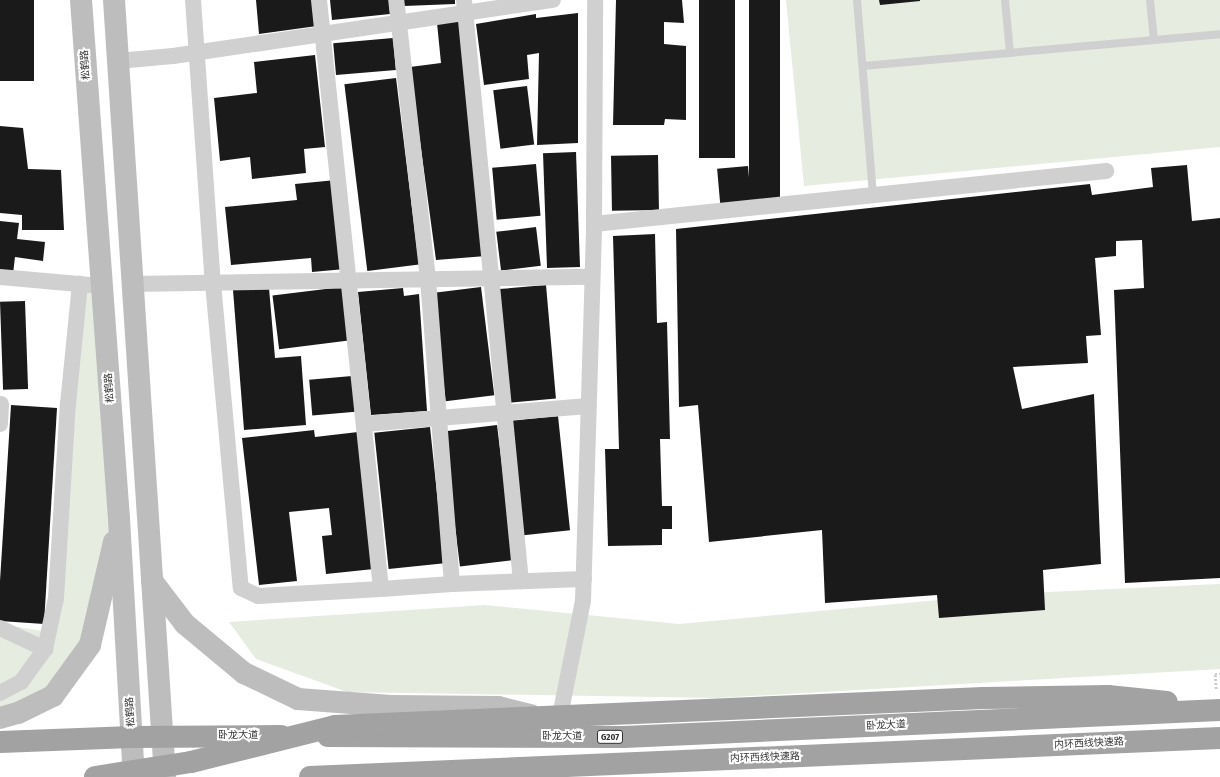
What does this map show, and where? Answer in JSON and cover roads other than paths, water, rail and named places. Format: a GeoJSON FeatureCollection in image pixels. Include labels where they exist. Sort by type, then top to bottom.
{"type":"FeatureCollection","features":[{"type":"Feature","properties":{"kind":"highway"},"geometry":{"type":"LineString","coordinates":[[96,777],[191,762],[335,726],[983,698],[1108,696],[1219,703]]}},
{"type":"Feature","properties":{"kind":"highway","name":"卧龙大道"},"geometry":{"type":"LineString","coordinates":[[0,742],[161,736],[624,737],[1219,703]]}},
{"type":"Feature","properties":{"kind":"highway","name":"内环西线快速路"},"geometry":{"type":"LineString","coordinates":[[310,777],[1220,738]]}},
{"type":"Feature","properties":{"kind":"main road","name":"松鹤路"},"geometry":{"type":"LineString","coordinates":[[81,0],[119,519],[134,777]]}},
{"type":"Feature","properties":{"kind":"main road"},"geometry":{"type":"LineString","coordinates":[[114,0],[131,284],[165,777]]}},
{"type":"Feature","properties":{"kind":"main road"},"geometry":{"type":"LineString","coordinates":[[0,718],[53,696],[90,645],[119,519]]}},
{"type":"Feature","properties":{"kind":"main road"},"geometry":{"type":"LineString","coordinates":[[152,581],[185,624],[244,673],[298,699],[391,706],[498,707],[624,737]]}},
{"type":"Feature","properties":{"kind":"street"},"geometry":{"type":"LineString","coordinates":[[193,0],[213,283],[241,588],[258,596],[452,584],[584,579]]}},
{"type":"Feature","properties":{"kind":"street"},"geometry":{"type":"LineString","coordinates":[[319,0],[350,281],[381,589]]}},
{"type":"Feature","properties":{"kind":"street"},"geometry":{"type":"LineString","coordinates":[[396,0],[428,279],[452,584]]}},
{"type":"Feature","properties":{"kind":"street"},"geometry":{"type":"LineString","coordinates":[[118,61],[197,52],[398,23],[464,6],[553,0]]}},
{"type":"Feature","properties":{"kind":"street"},"geometry":{"type":"LineString","coordinates":[[559,721],[583,601],[591,277],[594,224],[596,0]]}},
{"type":"Feature","properties":{"kind":"street"},"geometry":{"type":"LineString","coordinates":[[464,6],[521,581]]}},
{"type":"Feature","properties":{"kind":"street"},"geometry":{"type":"LineString","coordinates":[[594,224],[1106,171]]}},
{"type":"Feature","properties":{"kind":"street"},"geometry":{"type":"LineString","coordinates":[[131,284],[591,277]]}},
{"type":"Feature","properties":{"kind":"street"},"geometry":{"type":"LineString","coordinates":[[0,278],[102,286]]}},
{"type":"Feature","properties":{"kind":"street"},"geometry":{"type":"LineString","coordinates":[[0,693],[21,682],[45,649],[56,598],[68,404],[80,284]]}},
{"type":"Feature","properties":{"kind":"street"},"geometry":{"type":"LineString","coordinates":[[0,424],[1,404]]}},
{"type":"Feature","properties":{"kind":"street"},"geometry":{"type":"LineString","coordinates":[[364,424],[588,406]]}},
{"type":"Feature","properties":{"kind":"street"},"geometry":{"type":"LineString","coordinates":[[0,628],[45,649]]}},
{"type":"Feature","properties":{"kind":"lane"},"geometry":{"type":"LineString","coordinates":[[857,0],[873,195]]}},
{"type":"Feature","properties":{"kind":"lane"},"geometry":{"type":"LineString","coordinates":[[1005,0],[1010,52]]}},
{"type":"Feature","properties":{"kind":"lane"},"geometry":{"type":"LineString","coordinates":[[1150,0],[1154,40]]}},
{"type":"Feature","properties":{"kind":"lane"},"geometry":{"type":"LineString","coordinates":[[863,66],[1220,34]]}}]}
